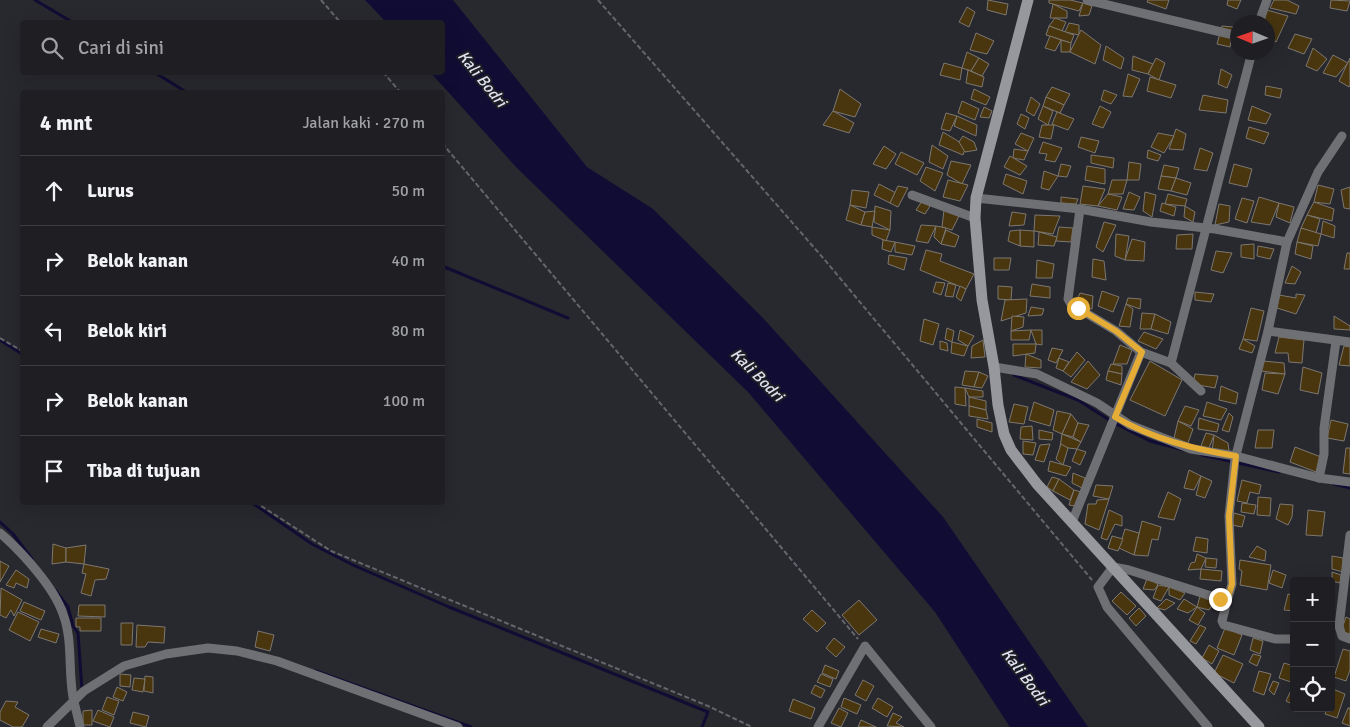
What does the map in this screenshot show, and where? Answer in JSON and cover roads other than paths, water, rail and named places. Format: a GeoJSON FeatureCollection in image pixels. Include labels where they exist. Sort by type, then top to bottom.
{"type":"FeatureCollection","features":[{"type":"Feature","properties":{"kind":"street"},"geometry":{"type":"LineString","coordinates":[[1028,0],[985,198],[975,218],[982,300],[1004,434],[1020,464],[1259,727]]}},
{"type":"Feature","properties":{"kind":"street"},"geometry":{"type":"LineString","coordinates":[[1087,0],[1230,34]]}},
{"type":"Feature","properties":{"kind":"street"},"geometry":{"type":"LineString","coordinates":[[1262,15],[1267,0]]}},
{"type":"Feature","properties":{"kind":"street"},"geometry":{"type":"LineString","coordinates":[[1171,363],[1250,60]]}},
{"type":"Feature","properties":{"kind":"street"},"geometry":{"type":"LineString","coordinates":[[1290,640],[1224,626],[1222,621],[1232,584],[1229,516],[1235,461],[1268,331],[1287,242],[1318,172],[1342,136]]}},
{"type":"Feature","properties":{"kind":"street"},"geometry":{"type":"LineString","coordinates":[[912,195],[975,218]]}},
{"type":"Feature","properties":{"kind":"street"},"geometry":{"type":"LineString","coordinates":[[985,198],[1080,209],[1151,222],[1287,242]]}},
{"type":"Feature","properties":{"kind":"street"},"geometry":{"type":"LineString","coordinates":[[1080,209],[1068,299],[1071,304],[1116,331],[1142,352],[1171,363],[1201,391]]}},
{"type":"Feature","properties":{"kind":"street"},"geometry":{"type":"LineString","coordinates":[[1268,331],[1350,342]]}},
{"type":"Feature","properties":{"kind":"street"},"geometry":{"type":"LineString","coordinates":[[1319,478],[1324,454],[1324,428],[1336,341]]}},
{"type":"Feature","properties":{"kind":"street"},"geometry":{"type":"LineString","coordinates":[[1072,522],[1142,352]]}},
{"type":"Feature","properties":{"kind":"street"},"geometry":{"type":"LineString","coordinates":[[994,367],[1037,374],[1080,394],[1113,421],[1191,449],[1235,461],[1319,478],[1350,482]]}},
{"type":"Feature","properties":{"kind":"street"},"geometry":{"type":"LineString","coordinates":[[0,533],[29,563],[54,596],[63,613],[68,632],[73,699],[80,727]]}},
{"type":"Feature","properties":{"kind":"street"},"geometry":{"type":"LineString","coordinates":[[1350,535],[1340,626],[1342,636],[1350,639]]}},
{"type":"Feature","properties":{"kind":"street"},"geometry":{"type":"LineString","coordinates":[[1113,568],[1227,601]]}},
{"type":"Feature","properties":{"kind":"street"},"geometry":{"type":"LineString","coordinates":[[1113,568],[1098,587],[1107,606],[1208,727]]}},
{"type":"Feature","properties":{"kind":"street"},"geometry":{"type":"LineString","coordinates":[[818,727],[864,646],[930,727]]}},
{"type":"Feature","properties":{"kind":"street"},"geometry":{"type":"LineString","coordinates":[[47,727],[73,699],[124,666],[166,654],[208,648],[237,651],[277,661],[458,727]]}},
{"type":"Feature","properties":{"kind":"water","name":"Kali Bodri"},"geometry":{"type":"Polygon","coordinates":[[[365,0],[453,0],[587,167],[653,209],[763,318],[943,517],[1088,727],[1010,727],[935,612],[748,392],[516,167],[433,75],[445,75],[445,20],[384,20],[365,0]]]}},
{"type":"Feature","properties":{"kind":"waterway"},"geometry":{"type":"LineString","coordinates":[[35,0],[69,20]]}},
{"type":"Feature","properties":{"kind":"waterway"},"geometry":{"type":"LineString","coordinates":[[159,75],[183,90]]}},
{"type":"Feature","properties":{"kind":"waterway"},"geometry":{"type":"LineString","coordinates":[[445,267],[568,318]]}},
{"type":"Feature","properties":{"kind":"waterway"},"geometry":{"type":"LineString","coordinates":[[0,340],[20,353]]}},
{"type":"Feature","properties":{"kind":"waterway"},"geometry":{"type":"LineString","coordinates":[[1014,375],[1078,400],[1114,423],[1150,441],[1184,450]]}},
{"type":"Feature","properties":{"kind":"waterway"},"geometry":{"type":"LineString","coordinates":[[1202,455],[1279,472]]}},
{"type":"Feature","properties":{"kind":"waterway"},"geometry":{"type":"LineString","coordinates":[[1334,484],[1350,488]]}},
{"type":"Feature","properties":{"kind":"waterway"},"geometry":{"type":"LineString","coordinates":[[255,505],[312,544],[353,565],[449,607],[708,712],[702,727]]}},
{"type":"Feature","properties":{"kind":"waterway"},"geometry":{"type":"LineString","coordinates":[[0,522],[13,534],[32,559]]}},
{"type":"Feature","properties":{"kind":"waterway"},"geometry":{"type":"LineString","coordinates":[[55,590],[68,607],[73,626],[78,633],[82,690]]}},
{"type":"Feature","properties":{"kind":"waterway"},"geometry":{"type":"LineString","coordinates":[[316,671],[471,727]]}}]}
